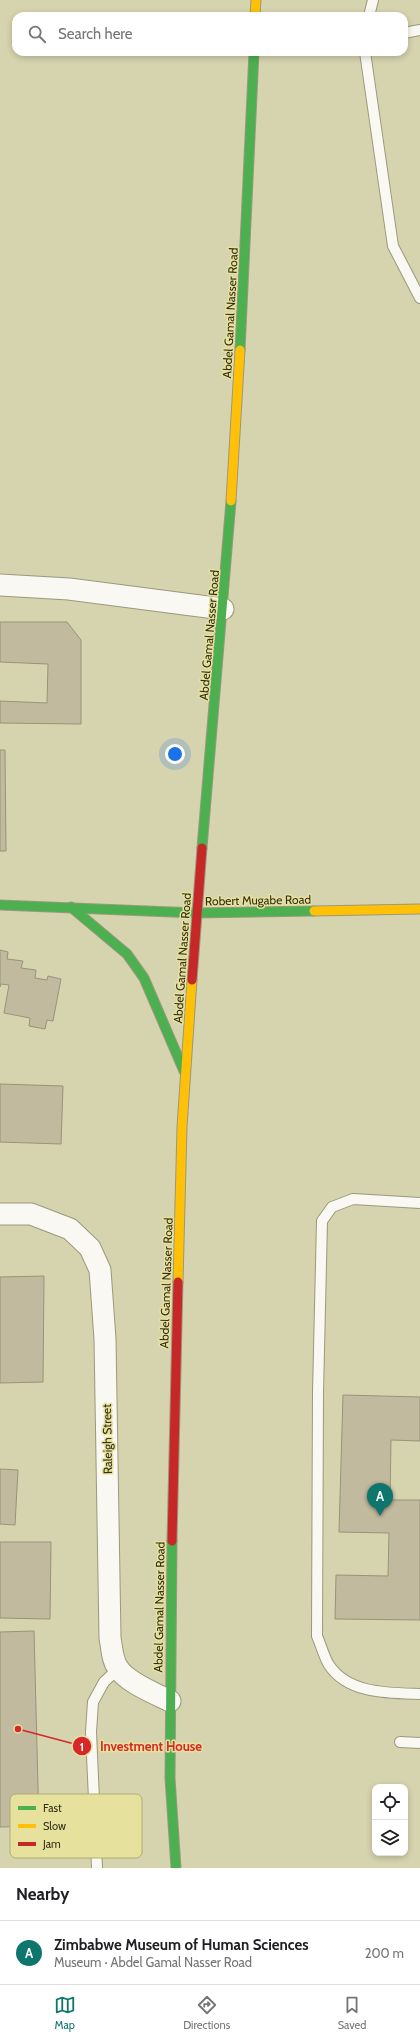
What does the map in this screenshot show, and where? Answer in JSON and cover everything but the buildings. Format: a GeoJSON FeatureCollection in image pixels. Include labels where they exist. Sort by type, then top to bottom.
{"type":"FeatureCollection","features":[{"type":"Feature","properties":{"kind":"main road"},"geometry":{"type":"LineString","coordinates":[[255,12],[256,0]]}},
{"type":"Feature","properties":{"kind":"main road","name":"Abdel Gamal Nasser Road"},"geometry":{"type":"LineString","coordinates":[[176,1868],[170,1778],[170,1606],[182,1127],[196,913],[234,469],[254,56]]}},
{"type":"Feature","properties":{"kind":"main road","name":"Robert Mugabe Road"},"geometry":{"type":"LineString","coordinates":[[0,905],[196,913],[420,909]]}},
{"type":"Feature","properties":{"kind":"main road"},"geometry":{"type":"LineString","coordinates":[[71,907],[126,954],[144,978],[186,1075]]}},
{"type":"Feature","properties":{"kind":"street"},"geometry":{"type":"LineString","coordinates":[[0,585],[69,589],[223,609]]}},
{"type":"Feature","properties":{"kind":"street","name":"Raleigh Street"},"geometry":{"type":"LineString","coordinates":[[0,1214],[31,1214],[70,1229],[90,1248],[100,1270],[105,1339],[110,1638],[113,1656],[118,1669]]}},
{"type":"Feature","properties":{"kind":"street"},"geometry":{"type":"LineString","coordinates":[[118,1669],[126,1678],[170,1701]]}},
{"type":"Feature","properties":{"kind":"lane"},"geometry":{"type":"LineString","coordinates":[[370,12],[372,0]]}},
{"type":"Feature","properties":{"kind":"lane"},"geometry":{"type":"LineString","coordinates":[[408,32],[420,30]]}},
{"type":"Feature","properties":{"kind":"lane"},"geometry":{"type":"LineString","coordinates":[[366,56],[393,246],[420,298]]}},
{"type":"Feature","properties":{"kind":"lane"},"geometry":{"type":"LineString","coordinates":[[420,1203],[353,1199],[332,1207],[322,1221],[318,1393],[317,1636],[329,1665],[349,1684],[385,1693],[420,1694]]}},
{"type":"Feature","properties":{"kind":"lane"},"geometry":{"type":"LineString","coordinates":[[94,1794],[91,1732],[94,1702],[104,1682],[118,1669]]}},
{"type":"Feature","properties":{"kind":"lane"},"geometry":{"type":"LineString","coordinates":[[400,1742],[420,1743]]}},
{"type":"Feature","properties":{"kind":"lane"},"geometry":{"type":"LineString","coordinates":[[97,1858],[97,1868]]}},
{"type":"Feature","properties":{"kind":"traffic: fast"},"geometry":{"type":"LineString","coordinates":[[240,350],[254,56]]}},
{"type":"Feature","properties":{"kind":"traffic: fast"},"geometry":{"type":"LineString","coordinates":[[202,848],[231,501]]}},
{"type":"Feature","properties":{"kind":"traffic: fast"},"geometry":{"type":"LineString","coordinates":[[0,905],[196,913],[314,911]]}},
{"type":"Feature","properties":{"kind":"traffic: fast"},"geometry":{"type":"LineString","coordinates":[[71,907],[127,954],[144,978],[184,1071]]}},
{"type":"Feature","properties":{"kind":"traffic: fast"},"geometry":{"type":"LineString","coordinates":[[172,1541],[170,1778],[176,1868]]}},
{"type":"Feature","properties":{"kind":"traffic: slow"},"geometry":{"type":"LineString","coordinates":[[255,12],[256,0]]}},
{"type":"Feature","properties":{"kind":"traffic: slow"},"geometry":{"type":"LineString","coordinates":[[231,501],[240,350]]}},
{"type":"Feature","properties":{"kind":"traffic: slow"},"geometry":{"type":"LineString","coordinates":[[314,911],[420,909]]}},
{"type":"Feature","properties":{"kind":"traffic: slow"},"geometry":{"type":"LineString","coordinates":[[178,1282],[182,1127],[192,980]]}},
{"type":"Feature","properties":{"kind":"traffic: jam"},"geometry":{"type":"LineString","coordinates":[[192,980],[202,848]]}},
{"type":"Feature","properties":{"kind":"traffic: jam"},"geometry":{"type":"LineString","coordinates":[[172,1541],[178,1282]]}},
{"type":"Feature","properties":{"kind":"place","name":"Zimbabwe Museum of Human Sciences"},"geometry":{"type":"Point","coordinates":[380,1516]}},
{"type":"Feature","properties":{"kind":"place","name":"Investment House"},"geometry":{"type":"Point","coordinates":[18,1729]}}]}
